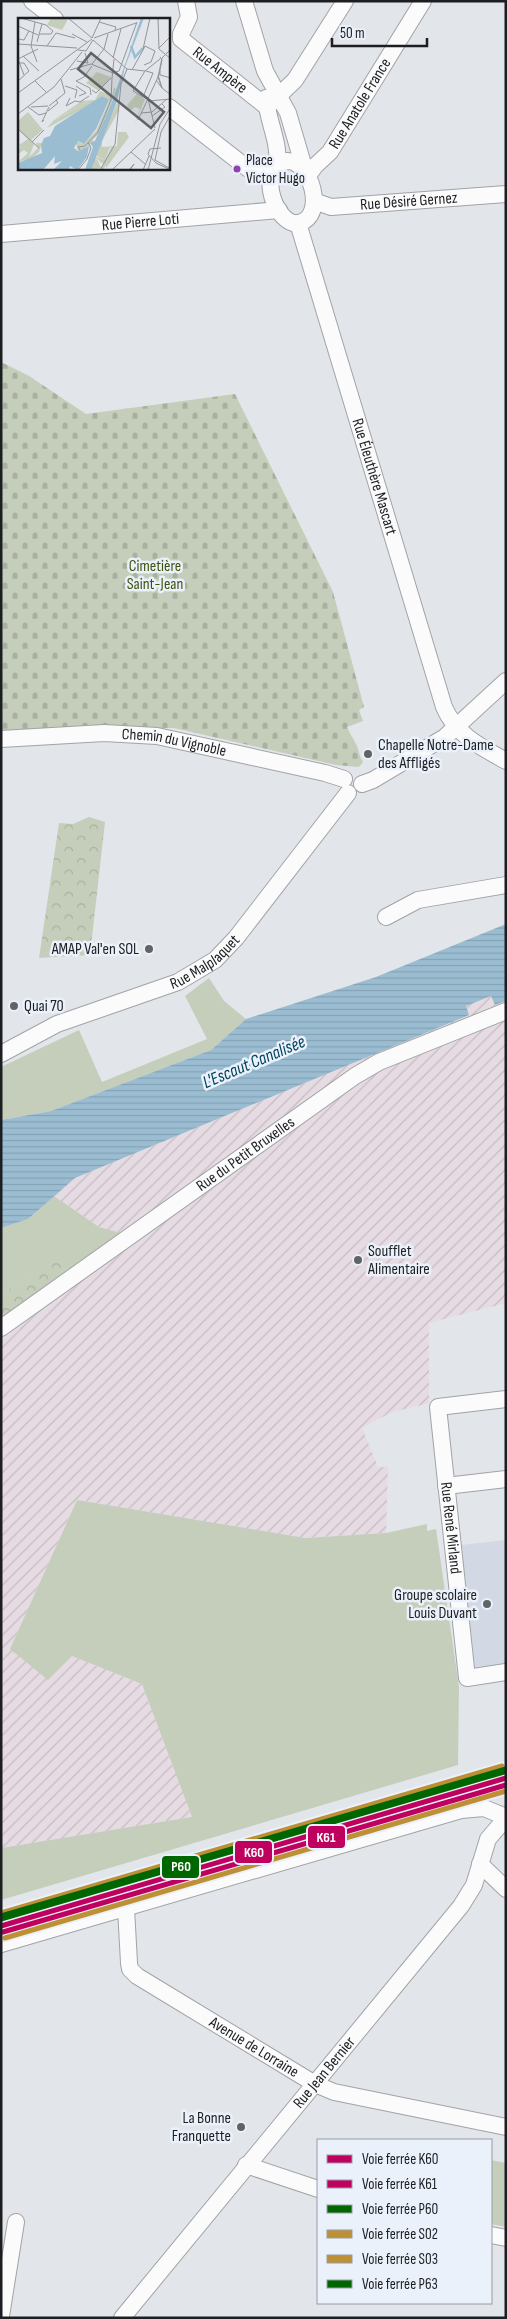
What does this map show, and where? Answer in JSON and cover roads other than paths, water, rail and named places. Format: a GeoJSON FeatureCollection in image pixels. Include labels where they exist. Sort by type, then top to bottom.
{"type":"FeatureCollection","features":[{"type":"Feature","properties":{"kind":"street"},"geometry":{"type":"LineString","coordinates":[[32,1],[54,18]]}},
{"type":"Feature","properties":{"kind":"street","name":"Rue Ampère"},"geometry":{"type":"LineString","coordinates":[[186,1],[189,17],[180,34],[182,39],[267,107]]}},
{"type":"Feature","properties":{"kind":"street"},"geometry":{"type":"LineString","coordinates":[[244,1],[265,71],[288,113],[314,201],[310,216],[298,223],[286,220],[273,196],[277,146],[267,107],[265,71]]}},
{"type":"Feature","properties":{"kind":"street"},"geometry":{"type":"LineString","coordinates":[[330,1],[335,18]]}},
{"type":"Feature","properties":{"kind":"street"},"geometry":{"type":"LineString","coordinates":[[267,107],[295,80],[345,1]]}},
{"type":"Feature","properties":{"kind":"street","name":"Rue Anatole France"},"geometry":{"type":"LineString","coordinates":[[306,174],[334,147],[423,1]]}},
{"type":"Feature","properties":{"kind":"street"},"geometry":{"type":"LineString","coordinates":[[170,108],[251,171],[274,171],[287,161],[295,161],[306,174]]}},
{"type":"Feature","properties":{"kind":"street","name":"Rue Désiré Gernez"},"geometry":{"type":"LineString","coordinates":[[314,201],[331,207],[506,194]]}},
{"type":"Feature","properties":{"kind":"street","name":"Rue Pierre Loti"},"geometry":{"type":"LineString","coordinates":[[1,234],[279,210]]}},
{"type":"Feature","properties":{"kind":"street","name":"Rue Éleuthère Mascart"},"geometry":{"type":"LineString","coordinates":[[298,223],[447,714],[457,728],[474,743],[506,761]]}},
{"type":"Feature","properties":{"kind":"street"},"geometry":{"type":"LineString","coordinates":[[457,728],[506,681]]}},
{"type":"Feature","properties":{"kind":"street","name":"Chemin du Vignoble"},"geometry":{"type":"LineString","coordinates":[[1,739],[104,733],[166,736],[325,773],[346,786],[348,775],[354,774],[359,777],[362,784],[433,745],[457,728]]}},
{"type":"Feature","properties":{"kind":"street","name":"Rue Malplaquet"},"geometry":{"type":"LineString","coordinates":[[1,1054],[66,1021],[178,982],[215,960],[236,938],[346,786]]}},
{"type":"Feature","properties":{"kind":"street"},"geometry":{"type":"LineString","coordinates":[[386,917],[418,900],[506,885]]}},
{"type":"Feature","properties":{"kind":"street","name":"Rue du Petit Bruxelles"},"geometry":{"type":"LineString","coordinates":[[1,1328],[355,1076],[379,1062],[506,1011]]}},
{"type":"Feature","properties":{"kind":"street","name":"Rue René Mirland"},"geometry":{"type":"LineString","coordinates":[[506,1399],[438,1407],[467,1678],[506,1672]]}},
{"type":"Feature","properties":{"kind":"street"},"geometry":{"type":"LineString","coordinates":[[446,1486],[506,1479]]}},
{"type":"Feature","properties":{"kind":"street"},"geometry":{"type":"LineString","coordinates":[[1,1944],[468,1808],[491,1809],[506,1817]]}},
{"type":"Feature","properties":{"kind":"street","name":"Rue Jean Bernier"},"geometry":{"type":"LineString","coordinates":[[122,2318],[246,2164],[315,2084],[461,1906],[474,1885],[488,1839],[506,1817]]}},
{"type":"Feature","properties":{"kind":"street"},"geometry":{"type":"LineString","coordinates":[[480,1864],[506,1889]]}},
{"type":"Feature","properties":{"kind":"street","name":"Avenue de Lorraine"},"geometry":{"type":"LineString","coordinates":[[126,1908],[129,1963],[130,1969],[136,1976],[315,2084],[334,2092],[506,2127]]}},
{"type":"Feature","properties":{"kind":"street"},"geometry":{"type":"LineString","coordinates":[[246,2164],[317,2189]]}},
{"type":"Feature","properties":{"kind":"street"},"geometry":{"type":"LineString","coordinates":[[1,2316],[16,2222]]}},
{"type":"Feature","properties":{"kind":"street"},"geometry":{"type":"LineString","coordinates":[[492,2235],[506,2238]]}},
{"type":"Feature","properties":{"kind":"water","name":"L'Escaut Canalisée"},"geometry":{"type":"Polygon","coordinates":[[[506,924],[506,1001],[495,1005],[491,996],[466,1006],[469,1015],[75,1178],[28,1219],[1,1228],[1,1120],[51,1111],[211,1050],[246,1019],[376,977],[506,924]]]}},
{"type":"Feature","properties":{"kind":"rail line","name":"S03"},"geometry":{"type":"LineString","coordinates":[[1,1913],[502,1766]]}},
{"type":"Feature","properties":{"kind":"rail line","name":"P63"},"geometry":{"type":"LineString","coordinates":[[1,1916],[506,1769]]}},
{"type":"Feature","properties":{"kind":"rail line","name":"P60"},"geometry":{"type":"LineString","coordinates":[[1,1919],[504,1772]]}},
{"type":"Feature","properties":{"kind":"rail line","name":"K60"},"geometry":{"type":"LineString","coordinates":[[1,1926],[506,1778]]}},
{"type":"Feature","properties":{"kind":"rail line","name":"K61"},"geometry":{"type":"LineString","coordinates":[[3,1932],[506,1785]]}},
{"type":"Feature","properties":{"kind":"rail line","name":"S02"},"geometry":{"type":"LineString","coordinates":[[5,1938],[506,1791]]}},
{"type":"Feature","properties":{"kind":"place","name":"Place Victor Hugo"},"geometry":{"type":"Point","coordinates":[237,169]}},
{"type":"Feature","properties":{"kind":"place","name":"Chapelle Notre-Dame des Affligés"},"geometry":{"type":"Point","coordinates":[368,754]}},
{"type":"Feature","properties":{"kind":"place","name":"AMAP Val'en SOL"},"geometry":{"type":"Point","coordinates":[149,949]}},
{"type":"Feature","properties":{"kind":"place","name":"Quai 70"},"geometry":{"type":"Point","coordinates":[14,1006]}},
{"type":"Feature","properties":{"kind":"place","name":"Soufflet Alimentaire"},"geometry":{"type":"Point","coordinates":[358,1260]}},
{"type":"Feature","properties":{"kind":"place","name":"Groupe scolaire Louis Duvant"},"geometry":{"type":"Point","coordinates":[487,1604]}},
{"type":"Feature","properties":{"kind":"place","name":"La Bonne Franquette"},"geometry":{"type":"Point","coordinates":[241,2127]}},
{"type":"Feature","properties":{"kind":"park label","name":"Cimetière Saint-Jean"},"geometry":{"type":"Point","coordinates":[155,575]}}]}
